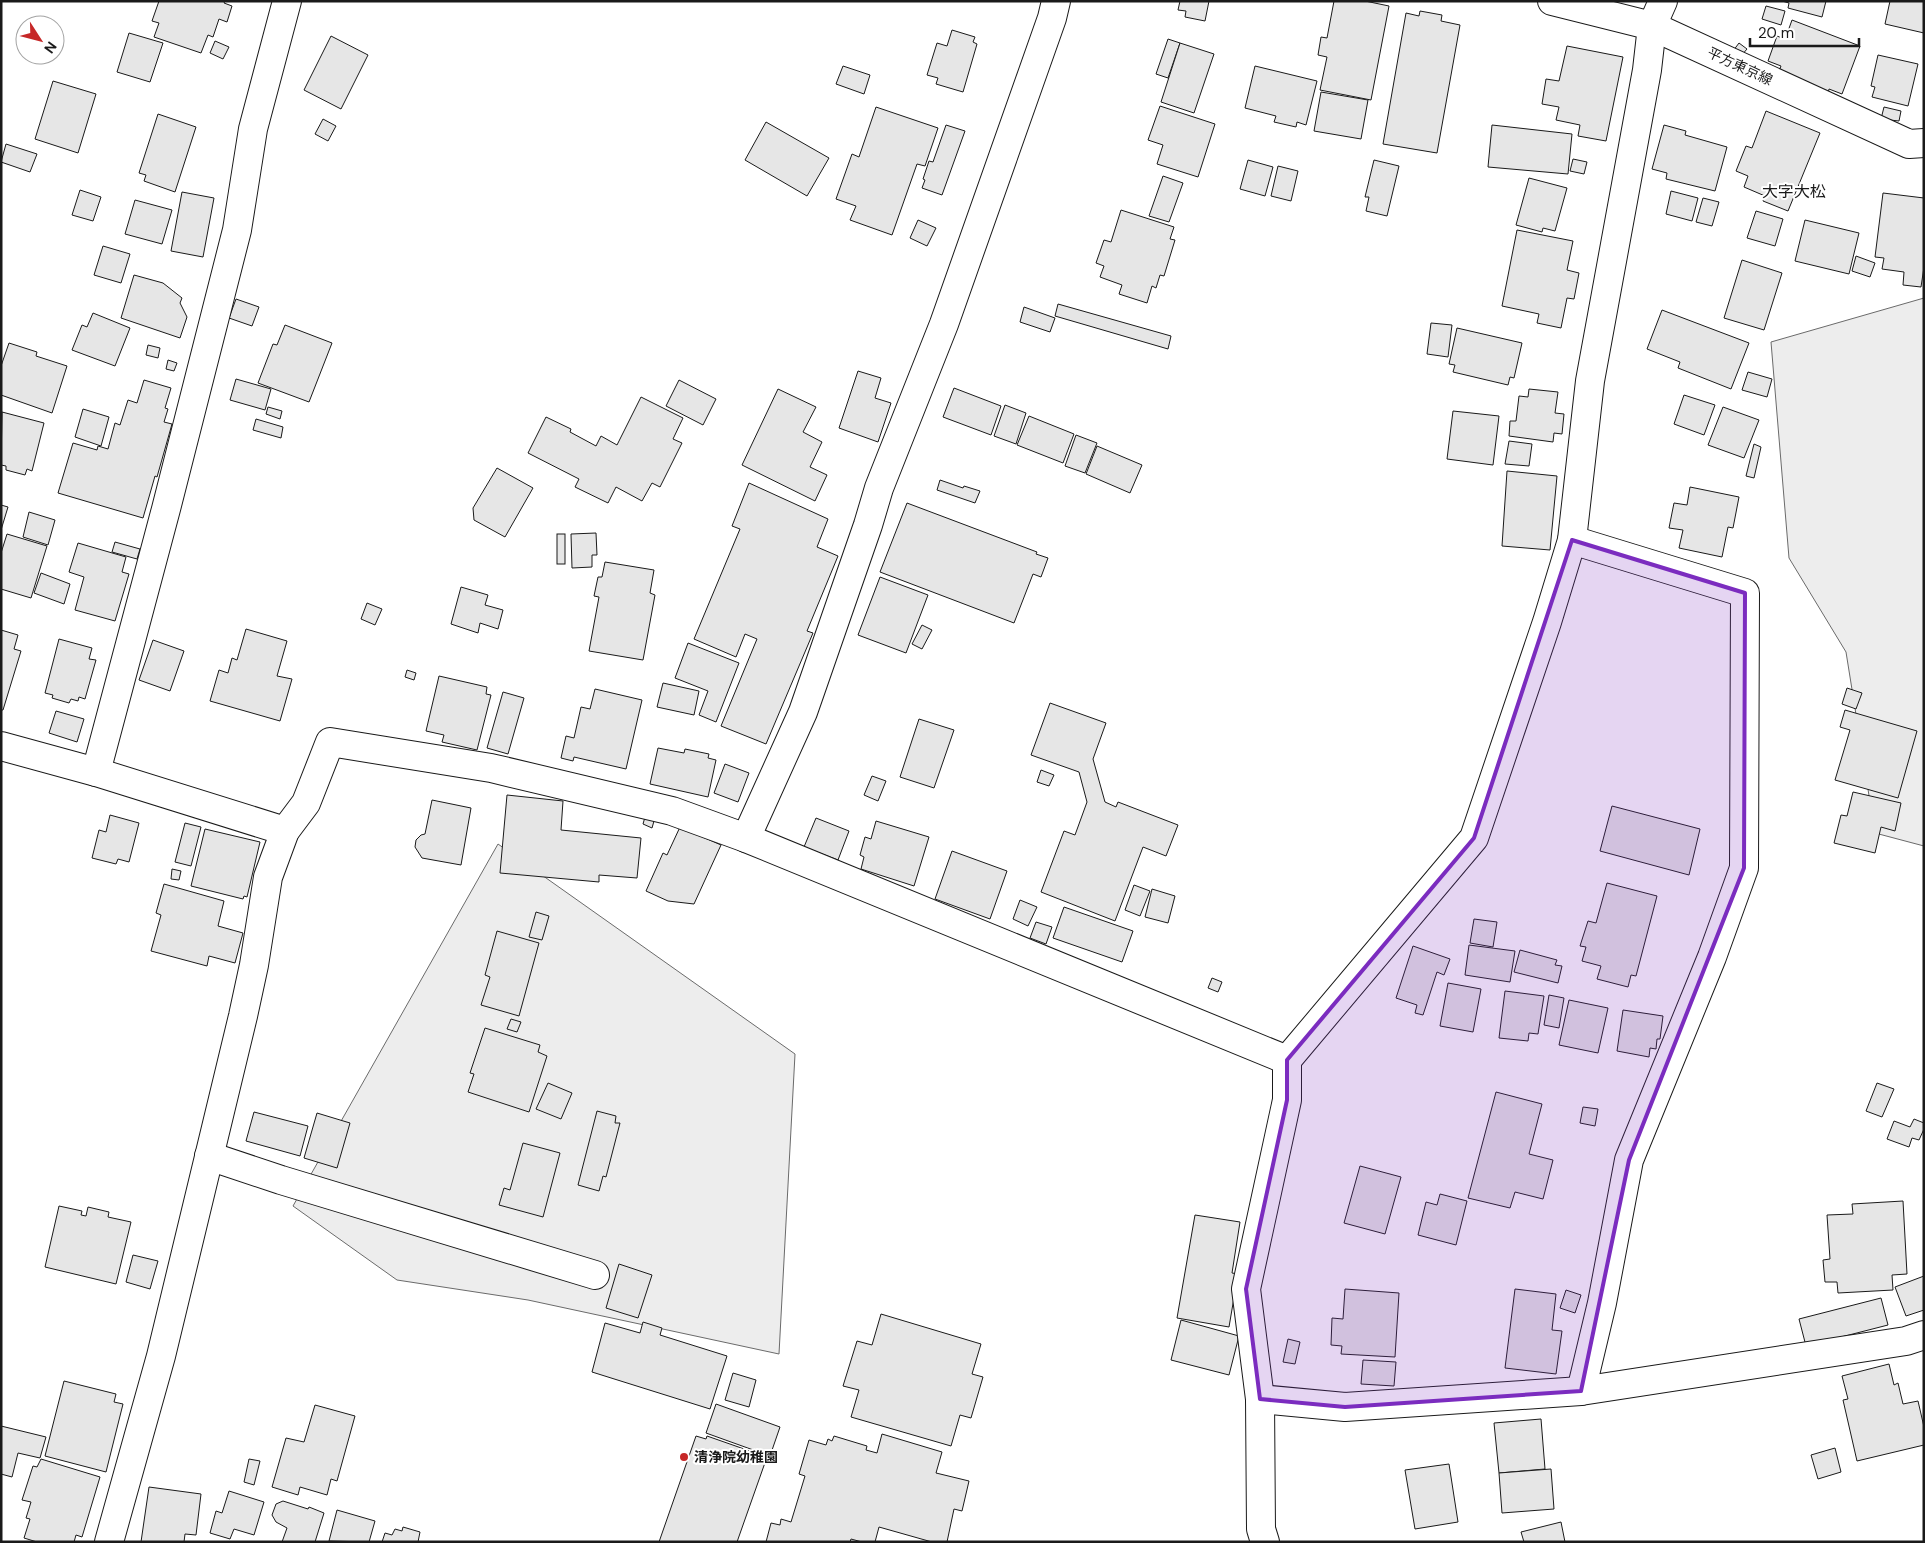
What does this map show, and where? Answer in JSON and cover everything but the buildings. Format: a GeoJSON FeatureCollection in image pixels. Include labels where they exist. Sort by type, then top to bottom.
{"type":"FeatureCollection","features":[{"type":"Feature","properties":{"kind":"street"},"geometry":{"type":"LineString","coordinates":[[96,772],[235,239],[253,129],[287,1]]}},
{"type":"Feature","properties":{"kind":"street"},"geometry":{"type":"LineString","coordinates":[[746,838],[803,712],[879,488],[944,324],[1011,138],[1052,18],[1056,1]]}},
{"type":"Feature","properties":{"kind":"street","name":"平方東京線"},"geometry":{"type":"LineString","coordinates":[[1552,1],[1652,26],[1909,144],[1924,143]]}},
{"type":"Feature","properties":{"kind":"street"},"geometry":{"type":"LineString","coordinates":[[1265,1542],[1261,1529],[1260,1399],[1246,1289],[1287,1100],[1287,1060],[1474,838],[1547,622],[1572,540],[1590,381],[1647,70],[1652,26],[1663,1]]}},
{"type":"Feature","properties":{"kind":"street"},"geometry":{"type":"LineString","coordinates":[[1572,540],[1745,593],[1744,868],[1712,957],[1629,1160],[1602,1303],[1581,1391]]}},
{"type":"Feature","properties":{"kind":"street"},"geometry":{"type":"LineString","coordinates":[[109,1542],[161,1356],[209,1156],[250,982],[268,878],[285,831],[306,803],[330,742],[491,768],[672,811],[746,838],[1287,1060]]}},
{"type":"Feature","properties":{"kind":"street"},"geometry":{"type":"LineString","coordinates":[[1,746],[96,772],[285,831]]}},
{"type":"Feature","properties":{"kind":"street"},"geometry":{"type":"LineString","coordinates":[[209,1156],[281,1180],[595,1275]]}},
{"type":"Feature","properties":{"kind":"street"},"geometry":{"type":"LineString","coordinates":[[1260,1399],[1345,1406],[1581,1391],[1906,1341],[1924,1335]]}},
{"type":"Feature","properties":{"kind":"highlighted area"},"geometry":{"type":"Polygon","coordinates":[[[1572,540],[1745,593],[1744,868],[1629,1160],[1581,1391],[1345,1407],[1260,1399],[1246,1289],[1287,1100],[1287,1060],[1474,838],[1572,540]]]}},
{"type":"Feature","properties":{"kind":"shaded area"},"geometry":{"type":"Polygon","coordinates":[[[1924,298],[1924,846],[1875,833],[1846,652],[1789,558],[1771,342],[1924,298]]]}},
{"type":"Feature","properties":{"kind":"shaded area"},"geometry":{"type":"Polygon","coordinates":[[[498,844],[795,1054],[779,1354],[528,1300],[397,1280],[293,1206],[498,844]]]}},
{"type":"Feature","properties":{"kind":"place","name":"清浄院幼稚園"},"geometry":{"type":"Point","coordinates":[684,1457]}},
{"type":"Feature","properties":{"kind":"district","name":"大字大松"},"geometry":{"type":"Point","coordinates":[1794,191]}}]}
